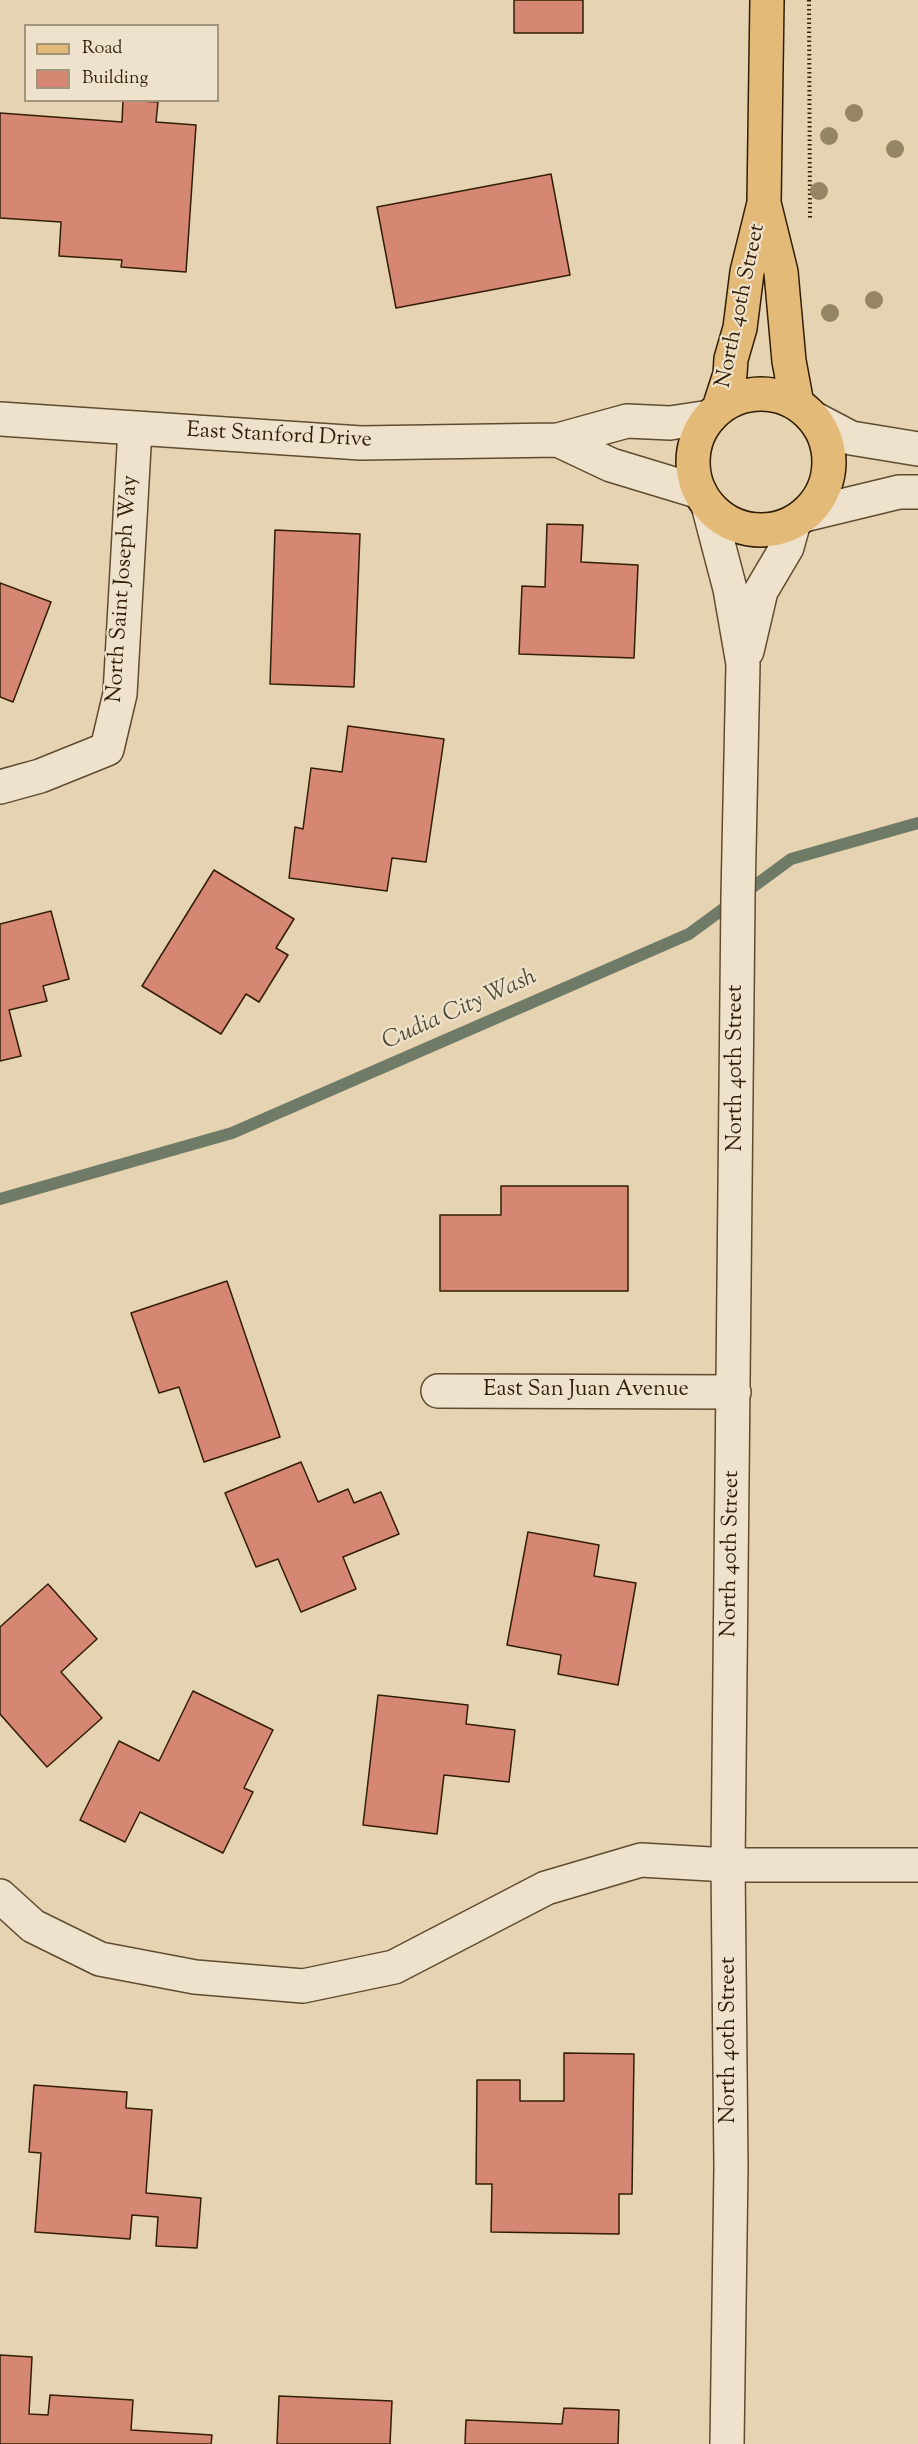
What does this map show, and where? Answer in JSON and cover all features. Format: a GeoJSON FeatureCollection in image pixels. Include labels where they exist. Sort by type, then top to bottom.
{"type":"FeatureCollection","features":[{"type":"Feature","properties":{"kind":"main road","name":"North 40th Street"},"geometry":{"type":"LineString","coordinates":[[714,413],[730,374],[731,359],[740,328],[747,272],[764,203],[767,0]]}},
{"type":"Feature","properties":{"kind":"main road","name":"North 40th Street"},"geometry":{"type":"LineString","coordinates":[[764,203],[781,272],[789,361],[806,411]]}},
{"type":"Feature","properties":{"kind":"main road"},"geometry":{"type":"LineString","coordinates":[[757,393],[778,395],[806,411],[825,438],[830,459],[827,480],[819,499],[799,518],[776,528],[757,530],[738,526],[722,517],[704,498],[693,472],[693,452],[699,433],[714,413],[736,398],[757,393]]}},
{"type":"Feature","properties":{"kind":"street"},"geometry":{"type":"LineString","coordinates":[[806,411],[851,438],[918,449]]}},
{"type":"Feature","properties":{"kind":"street","name":"East Stanford Drive"},"geometry":{"type":"LineString","coordinates":[[0,419],[343,443],[558,440],[627,422],[670,423],[714,413]]}},
{"type":"Feature","properties":{"kind":"street","name":"North Saint Joseph Way"},"geometry":{"type":"LineString","coordinates":[[0,787],[40,776],[107,749],[120,694],[135,429]]}},
{"type":"Feature","properties":{"kind":"street","name":"East Stanford Drive"},"geometry":{"type":"LineString","coordinates":[[558,440],[611,465],[704,498]]}},
{"type":"Feature","properties":{"kind":"street"},"geometry":{"type":"LineString","coordinates":[[799,518],[900,492],[918,492]]}},
{"type":"Feature","properties":{"kind":"street","name":"North 40th Street"},"geometry":{"type":"LineString","coordinates":[[704,498],[730,589],[743,664],[738,897],[728,1865],[731,2167],[727,2444]]}},
{"type":"Feature","properties":{"kind":"street","name":"North 40th Street"},"geometry":{"type":"LineString","coordinates":[[743,664],[761,591],[787,547],[799,518]]}},
{"type":"Feature","properties":{"kind":"street","name":"East San Juan Avenue"},"geometry":{"type":"LineString","coordinates":[[438,1391],[734,1392]]}},
{"type":"Feature","properties":{"kind":"street"},"geometry":{"type":"LineString","coordinates":[[0,1896],[33,1926],[100,1959],[195,1977],[303,1986],[394,1967],[546,1888],[641,1860],[728,1865],[918,1865]]}},
{"type":"Feature","properties":{"kind":"path"},"geometry":{"type":"LineString","coordinates":[[809,0],[810,230]]}},
{"type":"Feature","properties":{"kind":"building"},"geometry":{"type":"Polygon","coordinates":[[[514,0],[583,0],[583,33],[514,33],[514,0]]]}},
{"type":"Feature","properties":{"kind":"building"},"geometry":{"type":"Polygon","coordinates":[[[123,102],[158,102],[156,122],[196,125],[186,272],[121,267],[122,260],[59,256],[61,222],[0,218],[0,113],[122,122],[123,102]]]}},
{"type":"Feature","properties":{"kind":"building"},"geometry":{"type":"Polygon","coordinates":[[[551,174],[570,275],[396,308],[377,207],[551,174]]]}},
{"type":"Feature","properties":{"kind":"building"},"geometry":{"type":"Polygon","coordinates":[[[547,524],[583,525],[581,562],[638,565],[634,658],[519,654],[522,586],[545,587],[547,524]]]}},
{"type":"Feature","properties":{"kind":"building"},"geometry":{"type":"Polygon","coordinates":[[[275,530],[360,534],[354,687],[270,684],[275,530]]]}},
{"type":"Feature","properties":{"kind":"building"},"geometry":{"type":"Polygon","coordinates":[[[0,583],[51,602],[13,702],[0,697],[0,583]]]}},
{"type":"Feature","properties":{"kind":"building"},"geometry":{"type":"Polygon","coordinates":[[[348,726],[444,739],[426,862],[392,858],[387,891],[289,878],[295,827],[303,829],[311,768],[342,772],[348,726]]]}},
{"type":"Feature","properties":{"kind":"building"},"geometry":{"type":"Polygon","coordinates":[[[214,870],[294,919],[276,948],[288,955],[259,1002],[246,994],[221,1034],[142,986],[214,870]]]}},
{"type":"Feature","properties":{"kind":"building"},"geometry":{"type":"Polygon","coordinates":[[[51,911],[69,979],[43,986],[47,1001],[9,1010],[21,1056],[0,1061],[0,924],[51,911]]]}},
{"type":"Feature","properties":{"kind":"building"},"geometry":{"type":"Polygon","coordinates":[[[501,1186],[628,1186],[628,1291],[440,1291],[440,1215],[501,1215],[501,1186]]]}},
{"type":"Feature","properties":{"kind":"building"},"geometry":{"type":"Polygon","coordinates":[[[227,1281],[280,1437],[204,1462],[179,1387],[159,1393],[131,1313],[227,1281]]]}},
{"type":"Feature","properties":{"kind":"building"},"geometry":{"type":"Polygon","coordinates":[[[301,1462],[318,1502],[348,1489],[354,1503],[381,1492],[399,1534],[343,1557],[356,1589],[301,1612],[278,1559],[256,1567],[225,1493],[301,1462]]]}},
{"type":"Feature","properties":{"kind":"building"},"geometry":{"type":"Polygon","coordinates":[[[528,1532],[599,1545],[594,1576],[636,1583],[618,1685],[558,1674],[561,1655],[507,1645],[528,1532]]]}},
{"type":"Feature","properties":{"kind":"building"},"geometry":{"type":"Polygon","coordinates":[[[48,1584],[97,1639],[61,1672],[102,1718],[47,1767],[0,1714],[0,1627],[48,1584]]]}},
{"type":"Feature","properties":{"kind":"building"},"geometry":{"type":"Polygon","coordinates":[[[193,1691],[273,1730],[244,1788],[253,1792],[223,1853],[140,1812],[125,1842],[80,1820],[119,1741],[159,1761],[193,1691]]]}},
{"type":"Feature","properties":{"kind":"building"},"geometry":{"type":"Polygon","coordinates":[[[378,1695],[468,1705],[466,1724],[515,1730],[509,1782],[444,1775],[437,1834],[363,1825],[378,1695]]]}},
{"type":"Feature","properties":{"kind":"building"},"geometry":{"type":"Polygon","coordinates":[[[564,2053],[634,2054],[632,2194],[619,2194],[619,2234],[491,2232],[492,2184],[476,2184],[477,2080],[520,2080],[520,2101],[564,2101],[564,2053]]]}},
{"type":"Feature","properties":{"kind":"building"},"geometry":{"type":"Polygon","coordinates":[[[34,2085],[127,2092],[126,2108],[152,2110],[146,2193],[201,2198],[197,2248],[156,2246],[158,2217],[132,2215],[130,2239],[35,2232],[41,2153],[29,2152],[34,2085]]]}},
{"type":"Feature","properties":{"kind":"building"},"geometry":{"type":"Polygon","coordinates":[[[0,2355],[32,2357],[29,2414],[48,2415],[50,2395],[133,2400],[131,2430],[212,2435],[211,2444],[0,2444],[0,2355]]]}},
{"type":"Feature","properties":{"kind":"building"},"geometry":{"type":"Polygon","coordinates":[[[279,2396],[392,2401],[390,2444],[277,2444],[279,2396]]]}},
{"type":"Feature","properties":{"kind":"building"},"geometry":{"type":"Polygon","coordinates":[[[564,2408],[619,2410],[618,2444],[465,2444],[466,2420],[562,2424],[564,2408]]]}},
{"type":"Feature","properties":{"kind":"waterway","name":"Cudia City Wash"},"geometry":{"type":"LineString","coordinates":[[0,1199],[232,1133],[689,934],[791,859],[918,823]]}}]}
